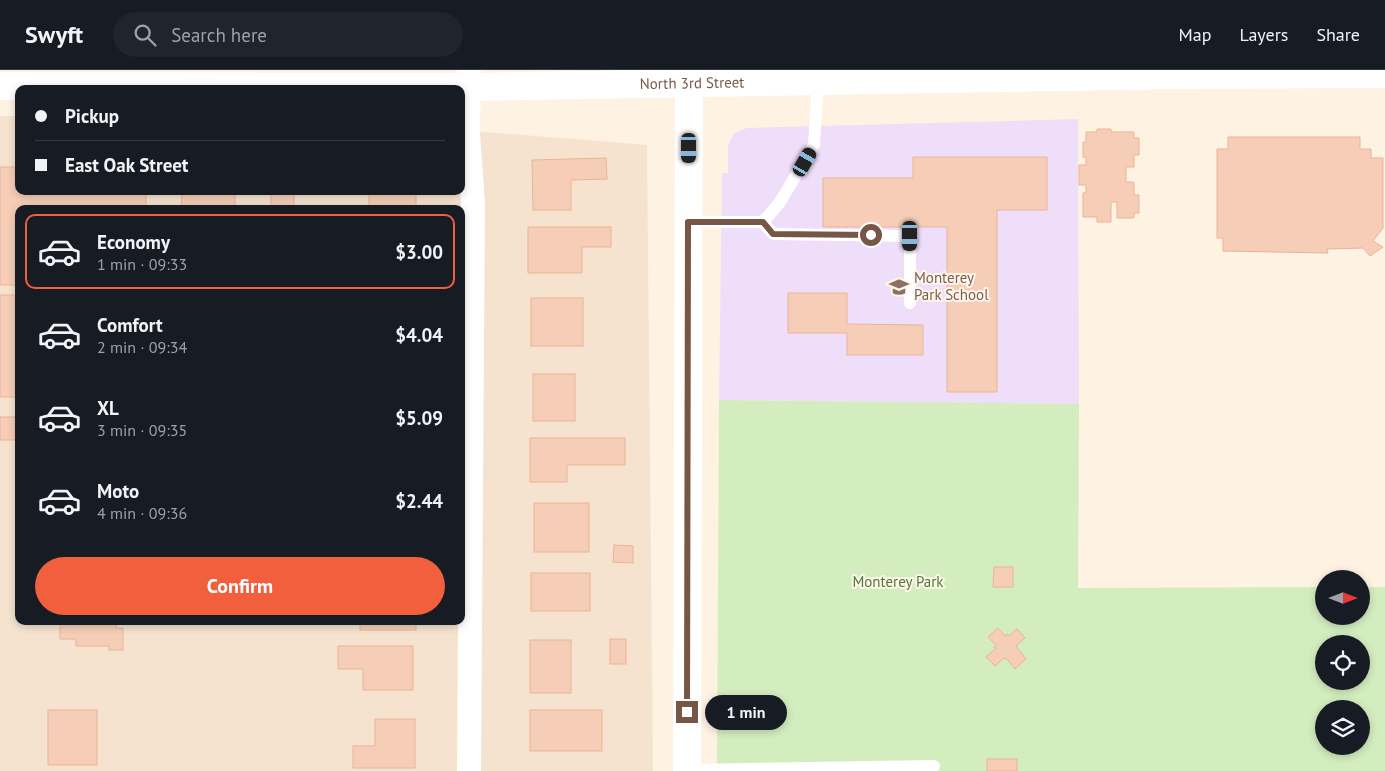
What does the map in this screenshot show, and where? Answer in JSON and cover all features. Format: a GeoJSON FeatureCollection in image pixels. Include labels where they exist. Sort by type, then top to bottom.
{"type":"FeatureCollection","features":[{"type":"Feature","properties":{"kind":"street","name":"North 3rd Street"},"geometry":{"type":"LineString","coordinates":[[59,85],[469,78],[689,77],[818,82],[896,75],[1062,73],[1245,72],[1385,74]]}},
{"type":"Feature","properties":{"kind":"street"},"geometry":{"type":"LineString","coordinates":[[687,771],[689,77]]}},
{"type":"Feature","properties":{"kind":"street"},"geometry":{"type":"LineString","coordinates":[[469,78],[468,135],[472,223],[469,771]]}},
{"type":"Feature","properties":{"kind":"street","name":"North 3rd Street"},"geometry":{"type":"LineString","coordinates":[[0,86],[15,86]]}},
{"type":"Feature","properties":{"kind":"lane"},"geometry":{"type":"LineString","coordinates":[[688,222],[763,222],[780,202],[814,145],[818,82]]}},
{"type":"Feature","properties":{"kind":"lane"},"geometry":{"type":"LineString","coordinates":[[763,222],[773,234],[910,236],[910,303]]}},
{"type":"Feature","properties":{"kind":"lane"},"geometry":{"type":"LineString","coordinates":[[687,771],[934,766]]}},
{"type":"Feature","properties":{"kind":"shaded area"},"geometry":{"type":"Polygon","coordinates":[[[0,116],[15,116],[15,195],[465,195],[465,130],[647,145],[653,771],[0,771],[0,116]]]}},
{"type":"Feature","properties":{"kind":"shaded area","name":"Monterey Park School"},"geometry":{"type":"Polygon","coordinates":[[[1078,119],[1079,404],[719,400],[722,173],[728,173],[728,145],[734,133],[747,128],[1078,119]]]}},
{"type":"Feature","properties":{"kind":"green space","name":"Monterey Park"},"geometry":{"type":"Polygon","coordinates":[[[719,400],[1079,404],[1078,588],[1315,587],[1315,625],[1370,625],[1370,587],[1385,587],[1385,771],[717,771],[719,400]]]}},
{"type":"Feature","properties":{"kind":"building"},"geometry":{"type":"Polygon","coordinates":[[[1097,129],[1111,129],[1111,132],[1134,132],[1134,138],[1139,138],[1139,155],[1134,155],[1134,167],[1126,167],[1126,182],[1134,182],[1134,195],[1139,195],[1139,213],[1134,213],[1134,218],[1117,218],[1117,202],[1111,202],[1111,222],[1097,222],[1097,217],[1083,217],[1083,193],[1086,193],[1086,185],[1079,185],[1079,165],[1086,165],[1086,157],[1083,157],[1083,142],[1086,142],[1086,132],[1097,132],[1097,129]]]}},
{"type":"Feature","properties":{"kind":"building"},"geometry":{"type":"Polygon","coordinates":[[[1228,137],[1360,137],[1360,149],[1371,149],[1371,158],[1383,158],[1383,228],[1373,241],[1383,247],[1370,256],[1363,248],[1327,249],[1328,253],[1223,251],[1223,238],[1217,238],[1217,149],[1228,149],[1228,137]]]}},
{"type":"Feature","properties":{"kind":"building"},"geometry":{"type":"Polygon","coordinates":[[[913,157],[1047,157],[1047,210],[997,210],[997,392],[947,392],[947,227],[823,227],[823,178],[913,178],[913,157]]]}},
{"type":"Feature","properties":{"kind":"building"},"geometry":{"type":"Polygon","coordinates":[[[606,158],[607,179],[571,180],[571,210],[533,210],[532,160],[606,158]]]}},
{"type":"Feature","properties":{"kind":"building"},"geometry":{"type":"Polygon","coordinates":[[[0,167],[15,167],[15,195],[146,195],[146,205],[15,205],[15,285],[0,285],[0,167]]]}},
{"type":"Feature","properties":{"kind":"building"},"geometry":{"type":"Polygon","coordinates":[[[182,195],[235,195],[235,205],[181,205],[182,195]]]}},
{"type":"Feature","properties":{"kind":"building"},"geometry":{"type":"Polygon","coordinates":[[[271,195],[294,195],[294,205],[271,205],[271,195]]]}},
{"type":"Feature","properties":{"kind":"building"},"geometry":{"type":"Polygon","coordinates":[[[369,195],[416,195],[416,205],[369,205],[369,195]]]}},
{"type":"Feature","properties":{"kind":"building"},"geometry":{"type":"Polygon","coordinates":[[[528,227],[611,227],[611,247],[582,247],[582,273],[528,273],[528,227]]]}},
{"type":"Feature","properties":{"kind":"building"},"geometry":{"type":"Polygon","coordinates":[[[788,293],[847,293],[847,324],[923,325],[923,355],[847,355],[847,333],[788,333],[788,293]]]}},
{"type":"Feature","properties":{"kind":"building"},"geometry":{"type":"Polygon","coordinates":[[[0,295],[15,295],[15,397],[0,397],[0,295]]]}},
{"type":"Feature","properties":{"kind":"building"},"geometry":{"type":"Polygon","coordinates":[[[531,298],[583,298],[583,346],[531,346],[531,298]]]}},
{"type":"Feature","properties":{"kind":"building"},"geometry":{"type":"Polygon","coordinates":[[[533,374],[575,374],[575,421],[533,421],[533,374]]]}},
{"type":"Feature","properties":{"kind":"building"},"geometry":{"type":"Polygon","coordinates":[[[0,417],[15,417],[15,440],[0,440],[0,417]]]}},
{"type":"Feature","properties":{"kind":"building"},"geometry":{"type":"Polygon","coordinates":[[[530,438],[625,438],[625,465],[567,465],[567,482],[530,482],[530,438]]]}},
{"type":"Feature","properties":{"kind":"building"},"geometry":{"type":"Polygon","coordinates":[[[534,503],[589,503],[589,552],[534,552],[534,503]]]}},
{"type":"Feature","properties":{"kind":"building"},"geometry":{"type":"Polygon","coordinates":[[[614,545],[633,546],[633,563],[613,562],[614,545]]]}},
{"type":"Feature","properties":{"kind":"building"},"geometry":{"type":"Polygon","coordinates":[[[994,567],[1013,567],[1013,587],[993,587],[994,567]]]}},
{"type":"Feature","properties":{"kind":"building"},"geometry":{"type":"Polygon","coordinates":[[[531,573],[590,573],[590,611],[531,611],[531,573]]]}},
{"type":"Feature","properties":{"kind":"building"},"geometry":{"type":"Polygon","coordinates":[[[60,625],[116,625],[116,628],[123,628],[123,650],[109,650],[109,646],[76,646],[76,639],[60,639],[60,625]]]}},
{"type":"Feature","properties":{"kind":"building"},"geometry":{"type":"Polygon","coordinates":[[[360,625],[416,625],[416,630],[360,630],[360,625]]]}},
{"type":"Feature","properties":{"kind":"building"},"geometry":{"type":"Polygon","coordinates":[[[998,628],[1005,636],[1007,634],[1009,636],[1017,629],[1025,638],[1016,646],[1026,659],[1015,669],[1007,659],[1004,658],[995,666],[986,657],[996,648],[994,647],[996,645],[988,637],[998,628]]]}},
{"type":"Feature","properties":{"kind":"building"},"geometry":{"type":"Polygon","coordinates":[[[610,639],[626,639],[626,664],[610,664],[610,639]]]}},
{"type":"Feature","properties":{"kind":"building"},"geometry":{"type":"Polygon","coordinates":[[[530,640],[571,640],[571,693],[530,693],[530,640]]]}},
{"type":"Feature","properties":{"kind":"building"},"geometry":{"type":"Polygon","coordinates":[[[338,646],[413,646],[413,690],[363,690],[363,669],[338,669],[338,646]]]}},
{"type":"Feature","properties":{"kind":"building"},"geometry":{"type":"Polygon","coordinates":[[[48,710],[97,710],[97,765],[48,765],[48,710]]]}},
{"type":"Feature","properties":{"kind":"building"},"geometry":{"type":"Polygon","coordinates":[[[530,710],[602,710],[602,751],[530,751],[530,710]]]}},
{"type":"Feature","properties":{"kind":"building"},"geometry":{"type":"Polygon","coordinates":[[[375,719],[415,719],[415,768],[353,768],[353,746],[375,746],[375,719]]]}},
{"type":"Feature","properties":{"kind":"building"},"geometry":{"type":"Polygon","coordinates":[[[987,759],[1017,759],[1017,771],[987,771],[987,759]]]}},
{"type":"Feature","properties":{"kind":"place","name":"Monterey Park School"},"geometry":{"type":"Point","coordinates":[899,287]}},
{"type":"Feature","properties":{"kind":"route"},"geometry":{"type":"LineString","coordinates":[[687,712],[688,222],[763,222],[773,234],[871,235]]}}]}
